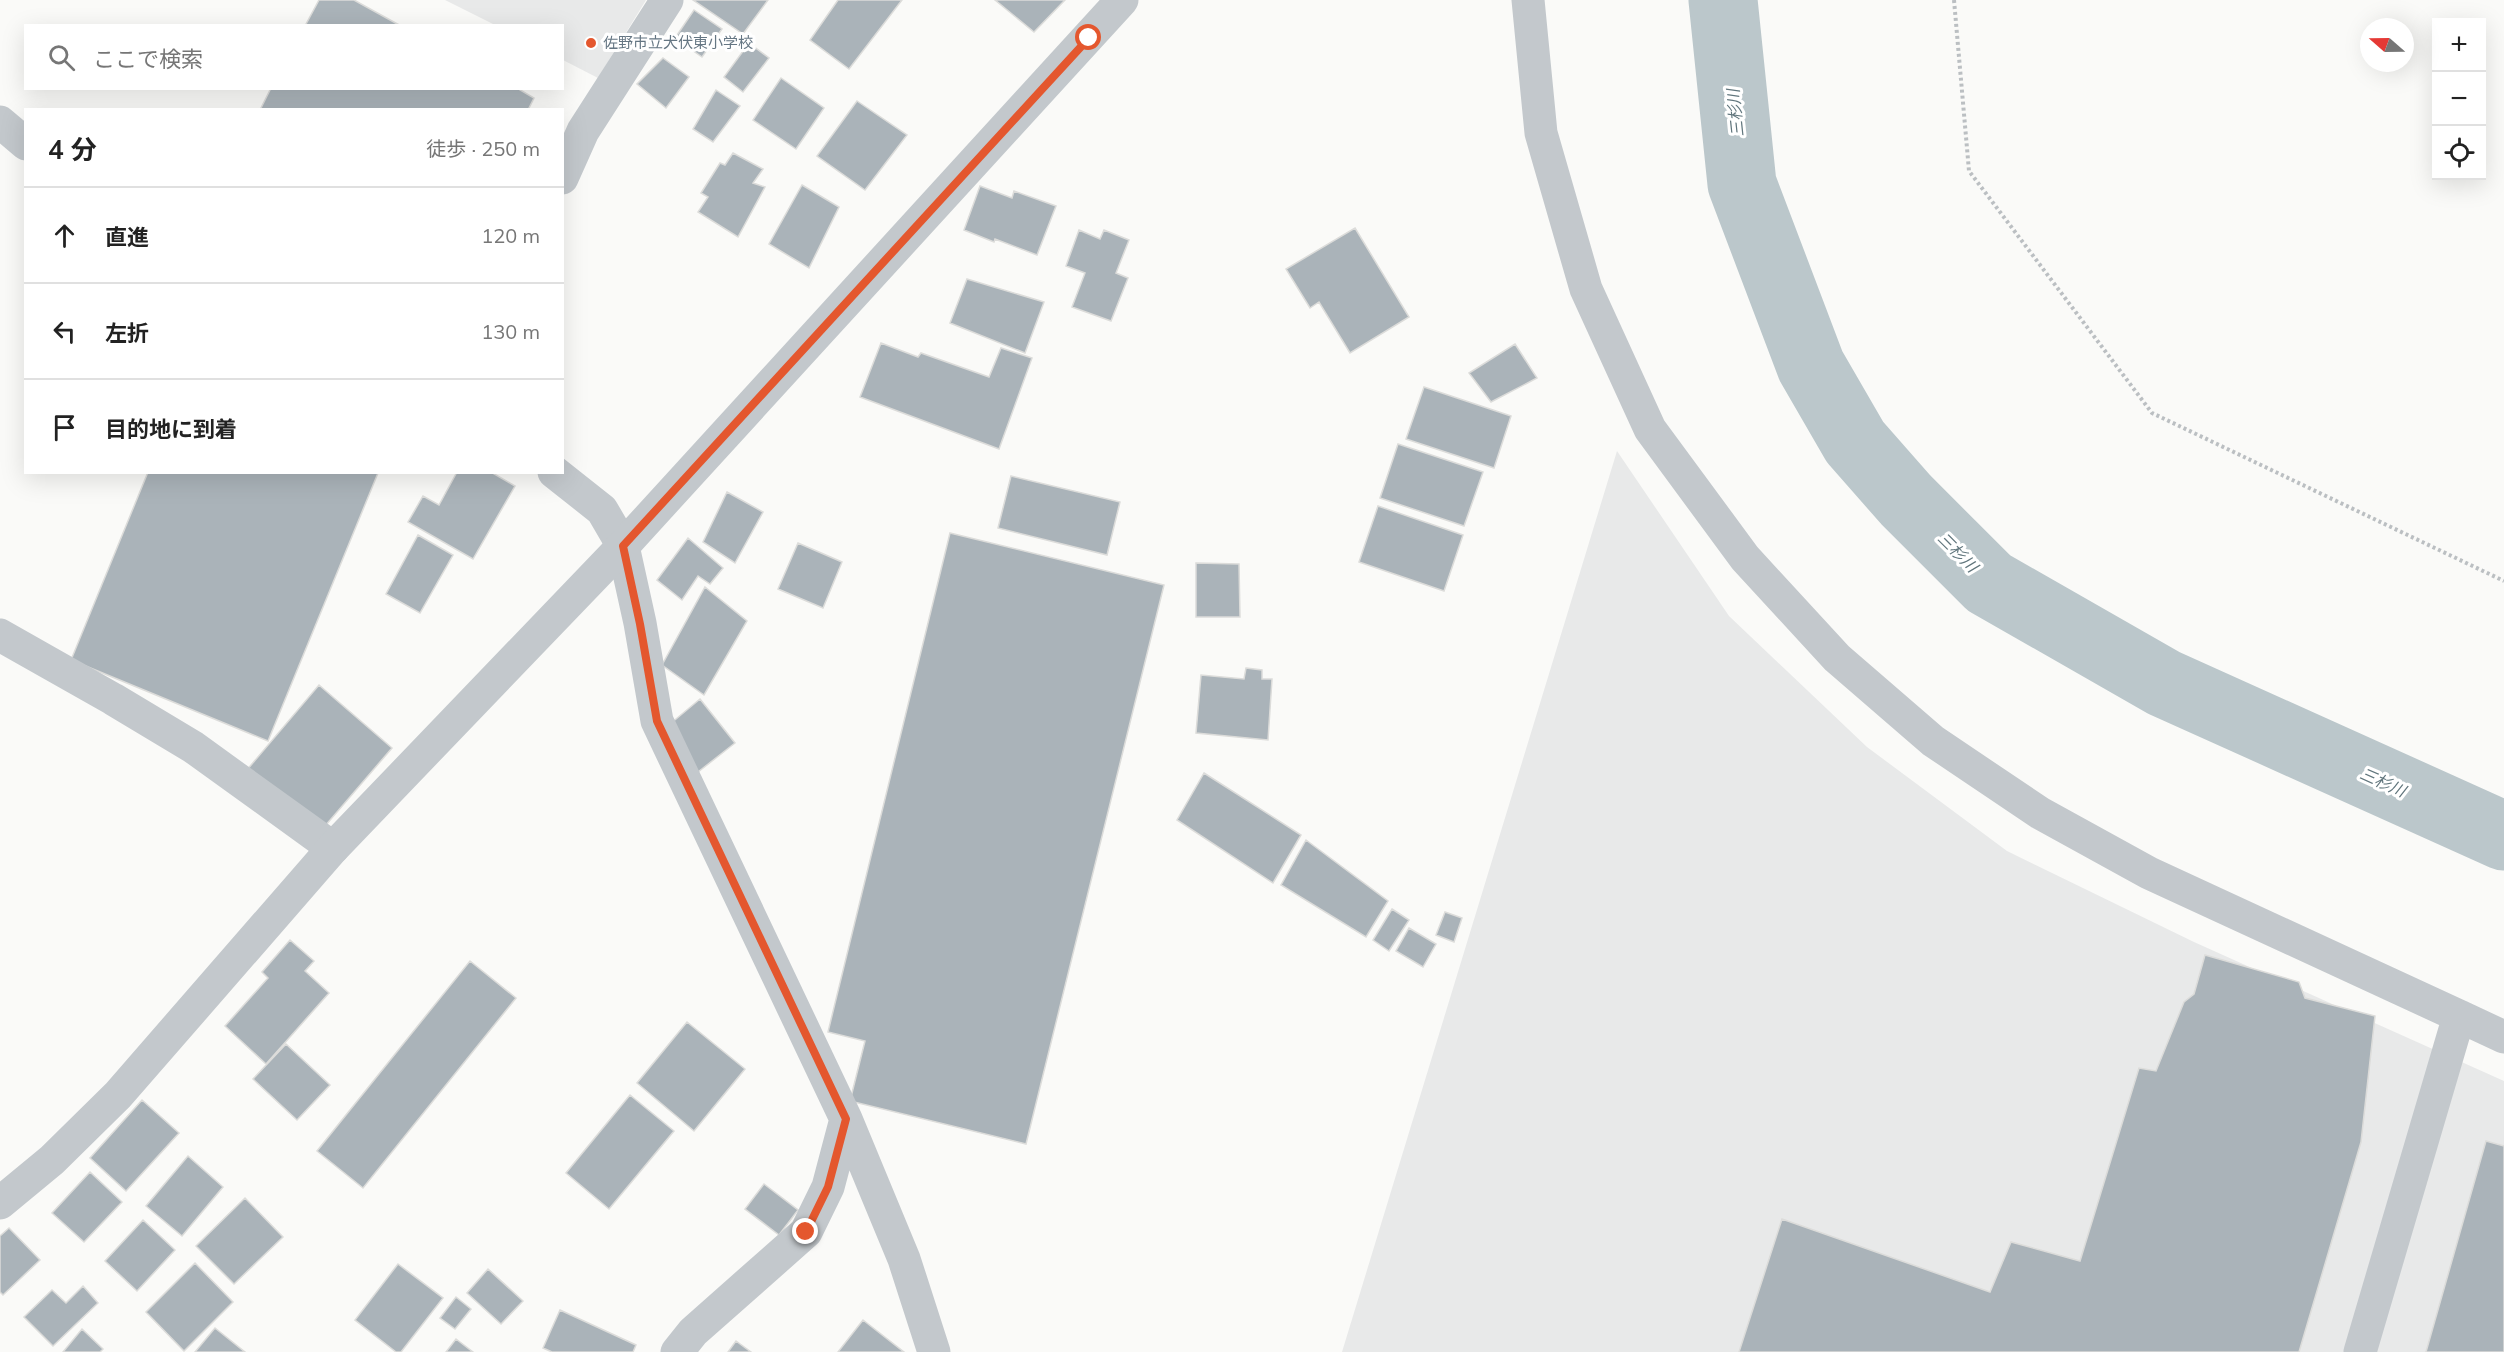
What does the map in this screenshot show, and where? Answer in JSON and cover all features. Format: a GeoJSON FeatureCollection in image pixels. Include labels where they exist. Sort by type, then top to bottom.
{"type":"FeatureCollection","features":[{"type":"Feature","properties":{"kind":"street"},"geometry":{"type":"LineString","coordinates":[[564,174],[583,131],[667,0]]}},
{"type":"Feature","properties":{"kind":"street"},"geometry":{"type":"LineString","coordinates":[[0,1203],[52,1160],[118,1095],[333,848],[623,546],[1122,0]]}},
{"type":"Feature","properties":{"kind":"street"},"geometry":{"type":"LineString","coordinates":[[1528,0],[1541,133],[1586,289],[1650,429],[1745,558],[1837,658],[1934,741],[2040,813],[2149,873],[2504,1036]]}},
{"type":"Feature","properties":{"kind":"street"},"geometry":{"type":"LineString","coordinates":[[0,122],[24,142]]}},
{"type":"Feature","properties":{"kind":"street"},"geometry":{"type":"LineString","coordinates":[[557,474],[603,510],[623,546],[640,624],[657,721],[846,1119],[904,1260],[934,1352]]}},
{"type":"Feature","properties":{"kind":"street"},"geometry":{"type":"LineString","coordinates":[[0,635],[192,747],[333,848]]}},
{"type":"Feature","properties":{"kind":"street"},"geometry":{"type":"LineString","coordinates":[[2360,1352],[2459,1016]]}},
{"type":"Feature","properties":{"kind":"street"},"geometry":{"type":"LineString","coordinates":[[677,1352],[693,1332],[806,1232],[828,1187],[846,1119]]}},
{"type":"Feature","properties":{"kind":"path"},"geometry":{"type":"LineString","coordinates":[[1954,0],[1969,171],[2152,413],[2504,581]]}},
{"type":"Feature","properties":{"kind":"shaded area","name":"佐野市立犬伏東小学校"},"geometry":{"type":"Polygon","coordinates":[[[445,0],[646,0],[598,78],[564,61],[564,24],[493,24],[445,0]]]}},
{"type":"Feature","properties":{"kind":"shaded area"},"geometry":{"type":"Polygon","coordinates":[[[1617,451],[1729,616],[1867,747],[2007,851],[2194,942],[2504,1081],[2504,1352],[1342,1352],[1617,451]]]}},
{"type":"Feature","properties":{"kind":"building"},"geometry":{"type":"Polygon","coordinates":[[[319,0],[354,0],[397,24],[306,24],[319,0]]]}},
{"type":"Feature","properties":{"kind":"building"},"geometry":{"type":"Polygon","coordinates":[[[693,0],[768,0],[743,34],[693,0]]]}},
{"type":"Feature","properties":{"kind":"building"},"geometry":{"type":"Polygon","coordinates":[[[838,0],[902,0],[849,69],[810,40],[838,0]]]}},
{"type":"Feature","properties":{"kind":"building"},"geometry":{"type":"Polygon","coordinates":[[[995,0],[1065,0],[1034,32],[995,0]]]}},
{"type":"Feature","properties":{"kind":"building"},"geometry":{"type":"Polygon","coordinates":[[[694,10],[722,29],[702,57],[675,38],[694,10]]]}},
{"type":"Feature","properties":{"kind":"building"},"geometry":{"type":"Polygon","coordinates":[[[749,43],[769,58],[743,92],[724,77],[749,43]]]}},
{"type":"Feature","properties":{"kind":"building"},"geometry":{"type":"Polygon","coordinates":[[[663,58],[689,77],[666,108],[637,84],[663,58]]]}},
{"type":"Feature","properties":{"kind":"building"},"geometry":{"type":"Polygon","coordinates":[[[781,78],[824,108],[796,149],[753,120],[781,78]]]}},
{"type":"Feature","properties":{"kind":"building"},"geometry":{"type":"Polygon","coordinates":[[[270,90],[520,90],[534,98],[529,108],[261,108],[270,90]]]}},
{"type":"Feature","properties":{"kind":"building"},"geometry":{"type":"Polygon","coordinates":[[[716,90],[740,106],[713,142],[693,129],[716,90]]]}},
{"type":"Feature","properties":{"kind":"building"},"geometry":{"type":"Polygon","coordinates":[[[857,101],[907,135],[865,190],[817,156],[857,101]]]}},
{"type":"Feature","properties":{"kind":"building"},"geometry":{"type":"Polygon","coordinates":[[[733,153],[763,169],[753,183],[765,187],[738,237],[698,212],[708,197],[701,193],[720,163],[725,165],[733,153]]]}},
{"type":"Feature","properties":{"kind":"building"},"geometry":{"type":"Polygon","coordinates":[[[802,185],[839,207],[809,268],[769,244],[802,185]]]}},
{"type":"Feature","properties":{"kind":"building"},"geometry":{"type":"Polygon","coordinates":[[[980,186],[1012,198],[1014,191],[1056,206],[1037,255],[964,230],[980,186]]]}},
{"type":"Feature","properties":{"kind":"building"},"geometry":{"type":"Polygon","coordinates":[[[1355,228],[1409,317],[1350,353],[1319,302],[1310,308],[1286,269],[1355,228]]]}},
{"type":"Feature","properties":{"kind":"building"},"geometry":{"type":"Polygon","coordinates":[[[1079,230],[1100,239],[1104,230],[1129,240],[1116,273],[1128,278],[1111,321],[1072,307],[1085,273],[1066,266],[1079,230]]]}},
{"type":"Feature","properties":{"kind":"building"},"geometry":{"type":"Polygon","coordinates":[[[967,279],[1044,302],[1025,353],[950,323],[967,279]]]}},
{"type":"Feature","properties":{"kind":"building"},"geometry":{"type":"Polygon","coordinates":[[[881,343],[918,357],[921,353],[989,377],[1001,348],[1032,358],[999,449],[860,397],[881,343]]]}},
{"type":"Feature","properties":{"kind":"building"},"geometry":{"type":"Polygon","coordinates":[[[1515,344],[1537,378],[1491,402],[1469,373],[1515,344]]]}},
{"type":"Feature","properties":{"kind":"building"},"geometry":{"type":"Polygon","coordinates":[[[1424,387],[1511,416],[1494,468],[1406,439],[1424,387]]]}},
{"type":"Feature","properties":{"kind":"building"},"geometry":{"type":"Polygon","coordinates":[[[1398,444],[1483,472],[1464,526],[1380,498],[1398,444]]]}},
{"type":"Feature","properties":{"kind":"building"},"geometry":{"type":"Polygon","coordinates":[[[147,474],[378,474],[268,741],[71,660],[147,474]]]}},
{"type":"Feature","properties":{"kind":"building"},"geometry":{"type":"Polygon","coordinates":[[[456,474],[494,474],[515,486],[473,559],[408,522],[423,496],[439,505],[456,474]]]}},
{"type":"Feature","properties":{"kind":"building"},"geometry":{"type":"Polygon","coordinates":[[[1011,476],[1120,502],[1107,555],[998,528],[1011,476]]]}},
{"type":"Feature","properties":{"kind":"building"},"geometry":{"type":"Polygon","coordinates":[[[727,492],[763,512],[735,563],[703,542],[727,492]]]}},
{"type":"Feature","properties":{"kind":"building"},"geometry":{"type":"Polygon","coordinates":[[[1378,506],[1463,535],[1444,591],[1359,562],[1378,506]]]}},
{"type":"Feature","properties":{"kind":"building"},"geometry":{"type":"Polygon","coordinates":[[[950,533],[1164,585],[1026,1144],[850,1101],[865,1041],[828,1032],[950,533]]]}},
{"type":"Feature","properties":{"kind":"building"},"geometry":{"type":"Polygon","coordinates":[[[418,535],[453,555],[420,613],[386,594],[418,535]]]}},
{"type":"Feature","properties":{"kind":"building"},"geometry":{"type":"Polygon","coordinates":[[[688,538],[723,568],[710,584],[698,576],[682,600],[657,580],[688,538]]]}},
{"type":"Feature","properties":{"kind":"building"},"geometry":{"type":"Polygon","coordinates":[[[798,543],[842,562],[823,608],[778,589],[798,543]]]}},
{"type":"Feature","properties":{"kind":"building"},"geometry":{"type":"Polygon","coordinates":[[[1196,563],[1239,564],[1240,617],[1196,617],[1196,563]]]}},
{"type":"Feature","properties":{"kind":"building"},"geometry":{"type":"Polygon","coordinates":[[[705,587],[747,621],[704,695],[662,665],[705,587]]]}},
{"type":"Feature","properties":{"kind":"building"},"geometry":{"type":"Polygon","coordinates":[[[1246,668],[1262,670],[1262,679],[1272,679],[1268,740],[1196,733],[1201,675],[1244,679],[1246,668]]]}},
{"type":"Feature","properties":{"kind":"building"},"geometry":{"type":"Polygon","coordinates":[[[319,685],[392,748],[319,833],[246,771],[319,685]]]}},
{"type":"Feature","properties":{"kind":"building"},"geometry":{"type":"Polygon","coordinates":[[[700,699],[735,743],[698,772],[664,729],[700,699]]]}},
{"type":"Feature","properties":{"kind":"building"},"geometry":{"type":"Polygon","coordinates":[[[1204,773],[1301,835],[1273,883],[1177,820],[1204,773]]]}},
{"type":"Feature","properties":{"kind":"building"},"geometry":{"type":"Polygon","coordinates":[[[1306,840],[1388,901],[1366,937],[1281,885],[1306,840]]]}},
{"type":"Feature","properties":{"kind":"building"},"geometry":{"type":"Polygon","coordinates":[[[1392,909],[1409,920],[1389,951],[1373,940],[1392,909]]]}},
{"type":"Feature","properties":{"kind":"building"},"geometry":{"type":"Polygon","coordinates":[[[1445,912],[1462,918],[1454,942],[1436,935],[1445,912]]]}},
{"type":"Feature","properties":{"kind":"building"},"geometry":{"type":"Polygon","coordinates":[[[1409,928],[1436,944],[1423,967],[1396,951],[1409,928]]]}},
{"type":"Feature","properties":{"kind":"building"},"geometry":{"type":"Polygon","coordinates":[[[290,940],[314,961],[305,971],[329,993],[266,1064],[225,1026],[268,978],[262,972],[290,940]]]}},
{"type":"Feature","properties":{"kind":"building"},"geometry":{"type":"Polygon","coordinates":[[[2205,955],[2299,982],[2305,998],[2375,1016],[2361,1142],[2299,1352],[1739,1352],[1782,1219],[1990,1292],[2011,1242],[2080,1261],[2139,1068],[2156,1071],[2184,1002],[2194,994],[2205,955]]]}},
{"type":"Feature","properties":{"kind":"building"},"geometry":{"type":"Polygon","coordinates":[[[470,961],[516,998],[363,1188],[317,1151],[470,961]]]}},
{"type":"Feature","properties":{"kind":"building"},"geometry":{"type":"Polygon","coordinates":[[[687,1022],[745,1069],[694,1131],[637,1083],[687,1022]]]}},
{"type":"Feature","properties":{"kind":"building"},"geometry":{"type":"Polygon","coordinates":[[[286,1044],[330,1085],[297,1120],[253,1079],[286,1044]]]}},
{"type":"Feature","properties":{"kind":"building"},"geometry":{"type":"Polygon","coordinates":[[[630,1095],[674,1131],[609,1209],[566,1173],[630,1095]]]}},
{"type":"Feature","properties":{"kind":"building"},"geometry":{"type":"Polygon","coordinates":[[[142,1100],[179,1133],[126,1191],[90,1158],[142,1100]]]}},
{"type":"Feature","properties":{"kind":"building"},"geometry":{"type":"Polygon","coordinates":[[[2486,1141],[2504,1146],[2504,1352],[2426,1352],[2486,1141]]]}},
{"type":"Feature","properties":{"kind":"building"},"geometry":{"type":"Polygon","coordinates":[[[188,1156],[223,1187],[182,1236],[146,1206],[188,1156]]]}},
{"type":"Feature","properties":{"kind":"building"},"geometry":{"type":"Polygon","coordinates":[[[90,1172],[122,1202],[84,1242],[52,1213],[90,1172]]]}},
{"type":"Feature","properties":{"kind":"building"},"geometry":{"type":"Polygon","coordinates":[[[764,1184],[798,1210],[779,1235],[745,1209],[764,1184]]]}},
{"type":"Feature","properties":{"kind":"building"},"geometry":{"type":"Polygon","coordinates":[[[245,1198],[283,1237],[234,1284],[196,1246],[245,1198]]]}},
{"type":"Feature","properties":{"kind":"building"},"geometry":{"type":"Polygon","coordinates":[[[143,1220],[175,1250],[137,1291],[105,1261],[143,1220]]]}},
{"type":"Feature","properties":{"kind":"building"},"geometry":{"type":"Polygon","coordinates":[[[9,1228],[40,1260],[3,1295],[0,1292],[0,1236],[9,1228]]]}},
{"type":"Feature","properties":{"kind":"building"},"geometry":{"type":"Polygon","coordinates":[[[195,1263],[233,1302],[184,1351],[146,1312],[195,1263]]]}},
{"type":"Feature","properties":{"kind":"building"},"geometry":{"type":"Polygon","coordinates":[[[398,1264],[443,1298],[401,1352],[396,1352],[355,1320],[398,1264]]]}},
{"type":"Feature","properties":{"kind":"building"},"geometry":{"type":"Polygon","coordinates":[[[488,1269],[523,1301],[501,1324],[467,1293],[488,1269]]]}},
{"type":"Feature","properties":{"kind":"building"},"geometry":{"type":"Polygon","coordinates":[[[83,1286],[98,1303],[53,1346],[24,1317],[52,1290],[66,1303],[83,1286]]]}},
{"type":"Feature","properties":{"kind":"building"},"geometry":{"type":"Polygon","coordinates":[[[456,1297],[471,1309],[455,1329],[440,1318],[456,1297]]]}},
{"type":"Feature","properties":{"kind":"building"},"geometry":{"type":"Polygon","coordinates":[[[560,1310],[636,1345],[633,1352],[552,1352],[543,1348],[560,1310]]]}},
{"type":"Feature","properties":{"kind":"building"},"geometry":{"type":"Polygon","coordinates":[[[863,1320],[904,1352],[838,1352],[863,1320]]]}},
{"type":"Feature","properties":{"kind":"building"},"geometry":{"type":"Polygon","coordinates":[[[215,1328],[245,1352],[195,1352],[215,1328]]]}},
{"type":"Feature","properties":{"kind":"building"},"geometry":{"type":"Polygon","coordinates":[[[82,1329],[103,1349],[100,1352],[63,1352],[82,1329]]]}},
{"type":"Feature","properties":{"kind":"building"},"geometry":{"type":"Polygon","coordinates":[[[456,1339],[473,1352],[446,1352],[456,1339]]]}},
{"type":"Feature","properties":{"kind":"building"},"geometry":{"type":"Polygon","coordinates":[[[736,1341],[751,1352],[728,1352],[736,1341]]]}},
{"type":"Feature","properties":{"kind":"waterway","name":"三杉川"},"geometry":{"type":"LineString","coordinates":[[1723,0],[1742,184],[1811,366],[1855,442],[1906,500],[1989,583],[2164,683],[2504,836]]}},
{"type":"Feature","properties":{"kind":"place","name":"佐野市立犬伏東小学校"},"geometry":{"type":"Point","coordinates":[591,43]}},
{"type":"Feature","properties":{"kind":"route"},"geometry":{"type":"LineString","coordinates":[[806,1232],[828,1187],[846,1119],[657,721],[640,624],[623,546],[1089,38]]}}]}
